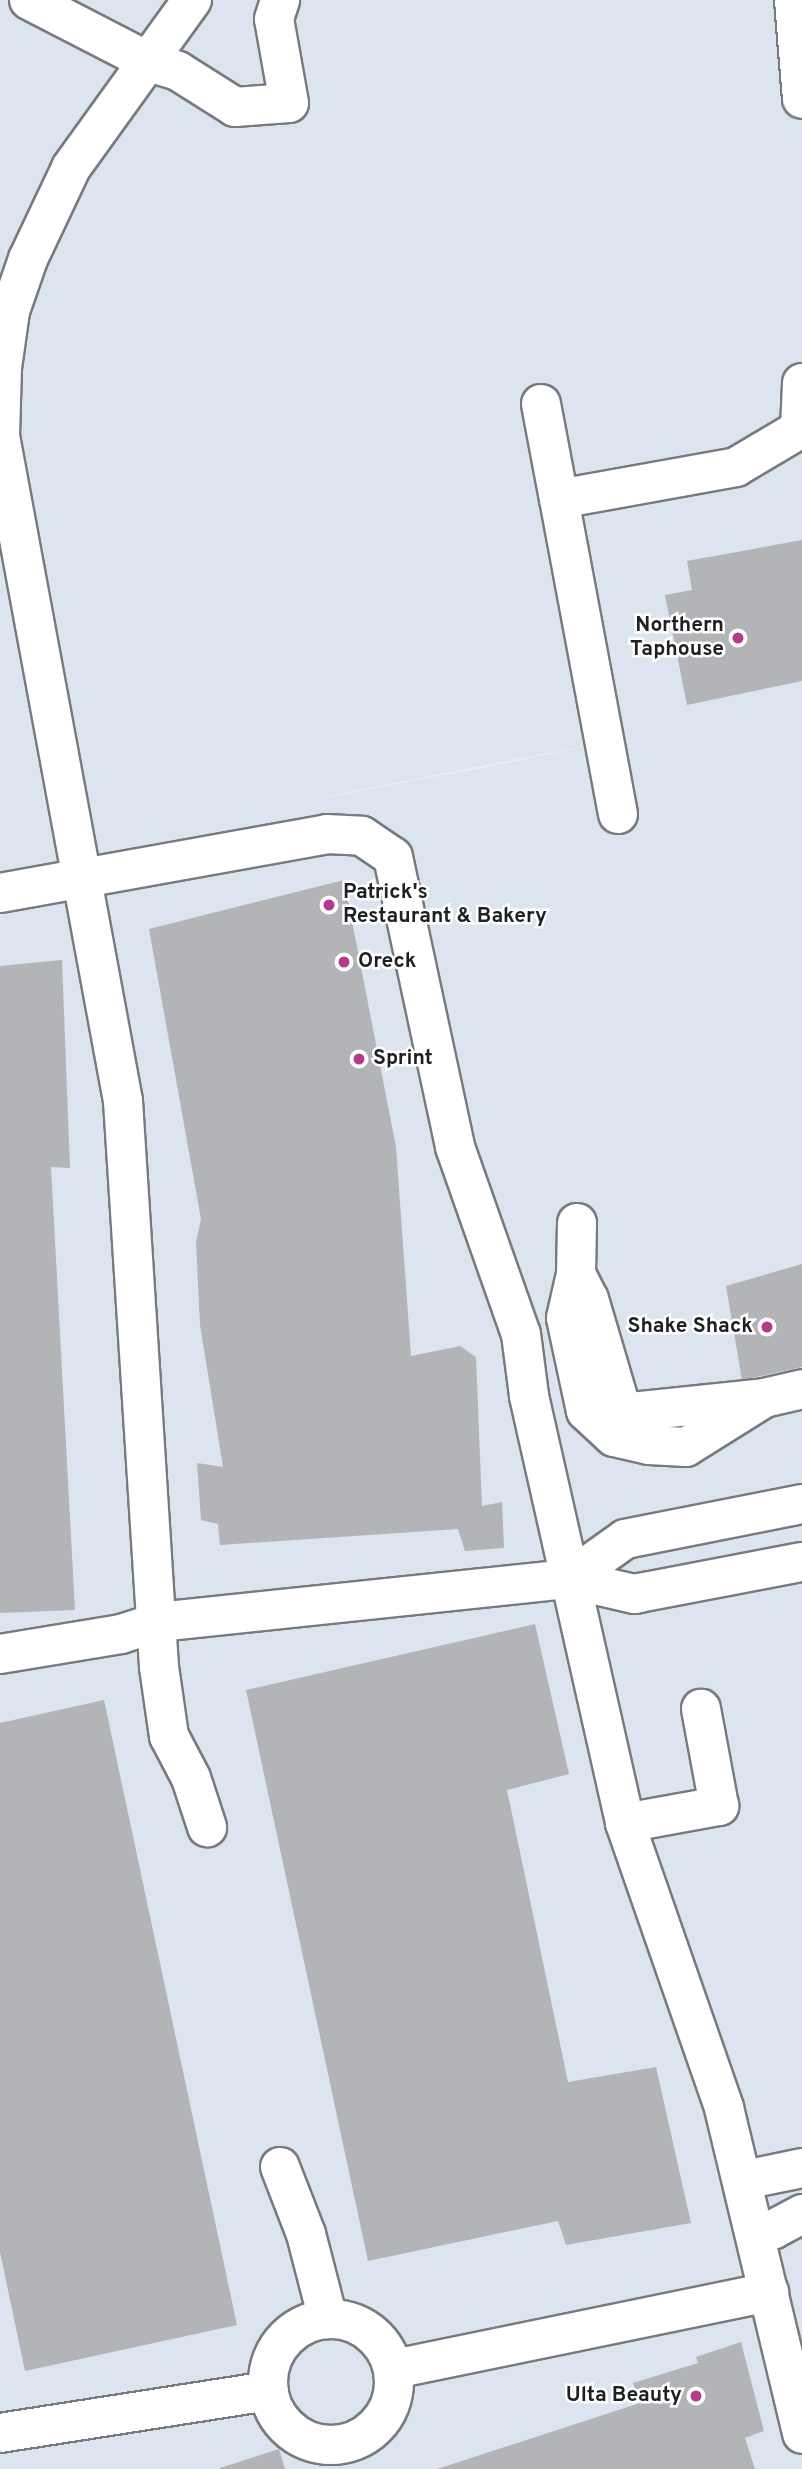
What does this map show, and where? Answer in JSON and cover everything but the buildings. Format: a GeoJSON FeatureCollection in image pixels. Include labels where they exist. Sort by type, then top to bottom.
{"type":"FeatureCollection","features":[{"type":"Feature","properties":{"kind":"lane"},"geometry":{"type":"LineString","coordinates":[[29,0],[149,62],[178,71],[234,107],[289,103],[274,19],[280,0]]}},
{"type":"Feature","properties":{"kind":"lane"},"geometry":{"type":"LineString","coordinates":[[192,0],[149,62],[120,95],[71,168],[14,298],[2,368],[0,436],[85,878],[123,1101],[158,1622],[169,1736],[191,1778],[207,1827]]}},
{"type":"Feature","properties":{"kind":"lane"},"geometry":{"type":"LineString","coordinates":[[794,0],[802,99]]}},
{"type":"Feature","properties":{"kind":"lane"},"geometry":{"type":"LineString","coordinates":[[559,499],[736,467],[800,429],[802,383]]}},
{"type":"Feature","properties":{"kind":"lane"},"geometry":{"type":"LineString","coordinates":[[541,404],[618,814]]}},
{"type":"Feature","properties":{"kind":"lane"},"geometry":{"type":"LineString","coordinates":[[0,893],[327,834],[362,836],[393,858],[455,1147],[521,1334],[529,1396],[625,1823],[724,2108],[744,2180],[783,2227],[769,2292],[802,2434]]}},
{"type":"Feature","properties":{"kind":"lane"},"geometry":{"type":"LineString","coordinates":[[577,1223],[576,1274],[566,1318],[586,1411],[614,1437],[649,1445],[686,1447],[764,1398],[802,1389]]}},
{"type":"Feature","properties":{"kind":"lane"},"geometry":{"type":"LineString","coordinates":[[569,1579],[625,1539],[802,1504]]}},
{"type":"Feature","properties":{"kind":"lane"},"geometry":{"type":"LineString","coordinates":[[0,1654],[121,1634],[158,1622],[569,1579],[634,1594],[802,1562]]}},
{"type":"Feature","properties":{"kind":"lane"},"geometry":{"type":"LineString","coordinates":[[625,1823],[719,1805],[701,1709]]}},
{"type":"Feature","properties":{"kind":"lane"},"geometry":{"type":"LineString","coordinates":[[280,2167],[306,2234],[328,2319]]}},
{"type":"Feature","properties":{"kind":"lane"},"geometry":{"type":"LineString","coordinates":[[744,2180],[802,2168]]}},
{"type":"Feature","properties":{"kind":"lane"},"geometry":{"type":"LineString","coordinates":[[394,2369],[769,2292]]}},
{"type":"Feature","properties":{"kind":"lane"},"geometry":{"type":"LineString","coordinates":[[328,2319],[354,2322],[372,2333],[394,2369],[390,2405],[367,2434],[355,2456],[298,2435],[276,2412],[269,2391],[268,2373],[283,2341],[296,2329],[328,2319]]}},
{"type":"Feature","properties":{"kind":"lane"},"geometry":{"type":"LineString","coordinates":[[2,2422],[269,2391]]}},
{"type":"Feature","properties":{"kind":"shaded area"},"geometry":{"type":"Polygon","coordinates":[[[0,0],[802,0],[802,2469],[0,2469],[0,0]],[[621,739],[322,798],[492,766],[621,739]]]}},
{"type":"Feature","properties":{"kind":"place","name":"Northern Taphouse"},"geometry":{"type":"Point","coordinates":[738,638]}},
{"type":"Feature","properties":{"kind":"place","name":"Patrick's Restaurant & Bakery"},"geometry":{"type":"Point","coordinates":[329,905]}},
{"type":"Feature","properties":{"kind":"place","name":"Oreck"},"geometry":{"type":"Point","coordinates":[344,962]}},
{"type":"Feature","properties":{"kind":"place","name":"Sprint"},"geometry":{"type":"Point","coordinates":[359,1059]}},
{"type":"Feature","properties":{"kind":"place","name":"Shake Shack"},"geometry":{"type":"Point","coordinates":[767,1327]}},
{"type":"Feature","properties":{"kind":"place","name":"Ulta Beauty"},"geometry":{"type":"Point","coordinates":[696,2396]}}]}
